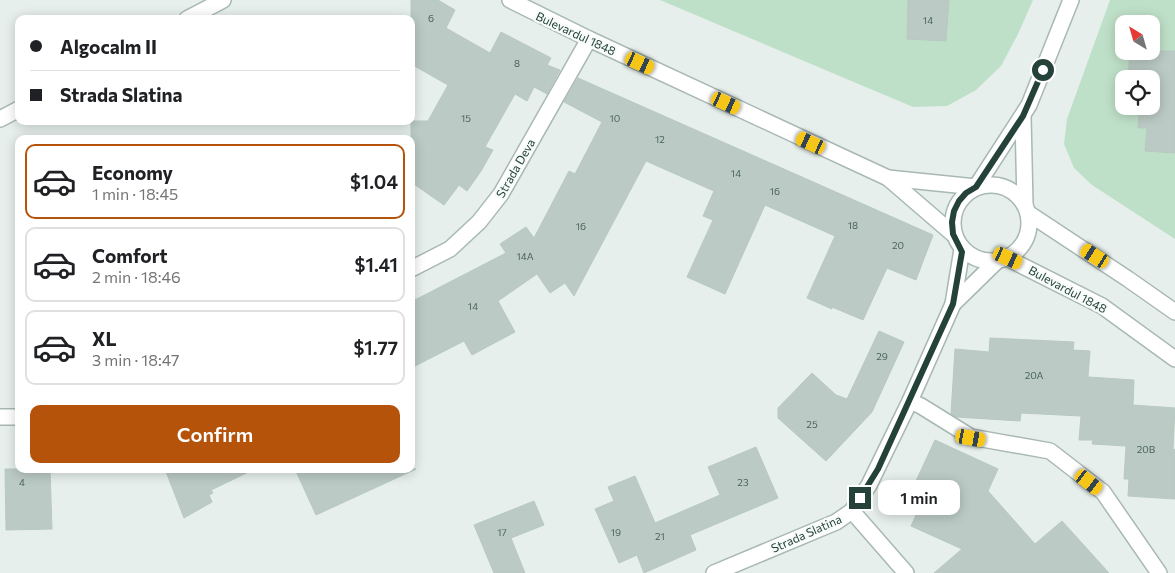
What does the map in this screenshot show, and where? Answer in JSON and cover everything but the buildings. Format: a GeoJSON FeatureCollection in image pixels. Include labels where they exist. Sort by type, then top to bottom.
{"type":"FeatureCollection","features":[{"type":"Feature","properties":{"kind":"street"},"geometry":{"type":"LineString","coordinates":[[195,15],[223,0]]}},
{"type":"Feature","properties":{"kind":"street","name":"Bulevardul 1848"},"geometry":{"type":"LineString","coordinates":[[510,0],[589,39],[888,178],[953,234],[962,248],[972,257],[984,261],[1002,259],[1102,306],[1175,359]]}},
{"type":"Feature","properties":{"kind":"street"},"geometry":{"type":"LineString","coordinates":[[953,234],[952,222],[954,211],[959,201],[966,193],[976,187],[1023,116],[1071,0]]}},
{"type":"Feature","properties":{"kind":"street","name":"Strada Deva"},"geometry":{"type":"LineString","coordinates":[[415,267],[450,249],[479,222],[501,194],[589,39]]}},
{"type":"Feature","properties":{"kind":"street"},"geometry":{"type":"LineString","coordinates":[[0,119],[15,111]]}},
{"type":"Feature","properties":{"kind":"street"},"geometry":{"type":"LineString","coordinates":[[1002,259],[1018,250],[1026,239],[1029,226],[1026,209],[1023,116]]}},
{"type":"Feature","properties":{"kind":"street","name":"Bulevardul 1848"},"geometry":{"type":"LineString","coordinates":[[888,178],[976,187],[1000,186],[1011,190],[1026,209],[1175,312]]}},
{"type":"Feature","properties":{"kind":"street","name":"Strada Slatina"},"geometry":{"type":"LineString","coordinates":[[714,573],[836,522],[852,511],[878,469],[953,304],[962,248]]}},
{"type":"Feature","properties":{"kind":"street","name":"Strada Slatina"},"geometry":{"type":"LineString","coordinates":[[953,304],[1002,259]]}},
{"type":"Feature","properties":{"kind":"street"},"geometry":{"type":"LineString","coordinates":[[910,401],[971,438],[1050,451],[1103,492],[1159,573]]}},
{"type":"Feature","properties":{"kind":"street"},"geometry":{"type":"LineString","coordinates":[[0,417],[15,417]]}},
{"type":"Feature","properties":{"kind":"street"},"geometry":{"type":"LineString","coordinates":[[852,511],[906,573]]}},
{"type":"Feature","properties":{"kind":"green space"},"geometry":{"type":"Polygon","coordinates":[[[660,0],[1033,0],[1001,66],[976,90],[947,106],[913,107],[660,0]]]}},
{"type":"Feature","properties":{"kind":"green space"},"geometry":{"type":"Polygon","coordinates":[[[1110,0],[1175,0],[1175,239],[1092,185],[1074,168],[1064,144],[1067,119],[1110,0]]]}},
{"type":"Feature","properties":{"kind":"route"},"geometry":{"type":"LineString","coordinates":[[860,498],[878,469],[953,304],[962,252],[962,248],[953,234],[952,222],[954,211],[966,193],[976,187],[1023,116],[1043,70]]}}]}
